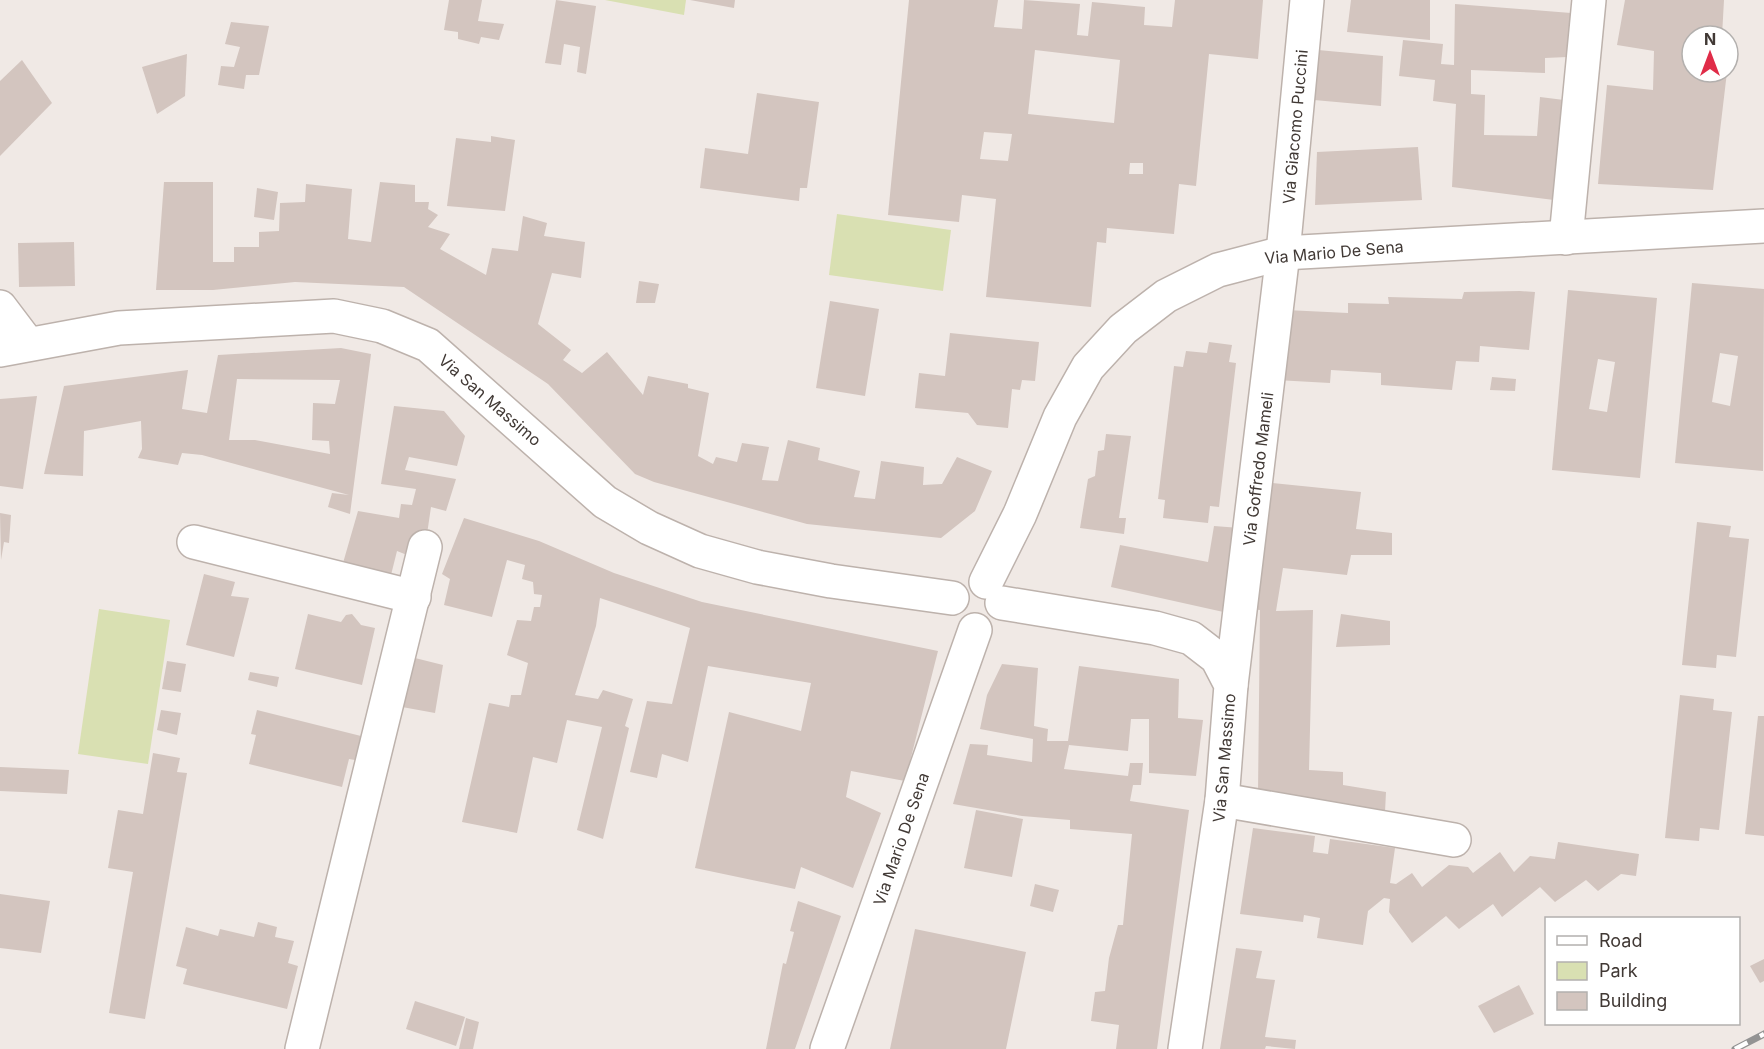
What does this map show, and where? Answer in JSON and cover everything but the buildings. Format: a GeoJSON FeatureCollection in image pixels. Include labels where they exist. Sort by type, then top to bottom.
{"type":"FeatureCollection","features":[{"type":"Feature","properties":{"kind":"street","name":"Via Giacomo Puccini"},"geometry":{"type":"LineString","coordinates":[[1283,253],[1307,0]]}},
{"type":"Feature","properties":{"kind":"street"},"geometry":{"type":"LineString","coordinates":[[1566,238],[1589,0]]}},
{"type":"Feature","properties":{"kind":"street","name":"Via Mario De Sena"},"geometry":{"type":"LineString","coordinates":[[994,593],[1020,514],[1060,417],[1088,367],[1123,329],[1166,296],[1218,270],[1283,253],[1764,226]]}},
{"type":"Feature","properties":{"kind":"street","name":"Via Goffredo Mameli"},"geometry":{"type":"LineString","coordinates":[[1231,685],[1283,253]]}},
{"type":"Feature","properties":{"kind":"street"},"geometry":{"type":"LineString","coordinates":[[0,307],[14,347]]}},
{"type":"Feature","properties":{"kind":"street","name":"Via San Massimo"},"geometry":{"type":"LineString","coordinates":[[14,347],[119,328],[334,316],[382,326],[428,345],[605,502],[649,528],[700,551],[757,567],[831,581],[952,598]]}},
{"type":"Feature","properties":{"kind":"street"},"geometry":{"type":"LineString","coordinates":[[194,542],[414,597]]}},
{"type":"Feature","properties":{"kind":"street"},"geometry":{"type":"LineString","coordinates":[[302,1049],[425,547]]}},
{"type":"Feature","properties":{"kind":"street"},"geometry":{"type":"LineString","coordinates":[[970,581],[994,593],[994,623],[985,628],[975,630],[966,628],[954,615],[952,598],[962,585],[970,581]]}},
{"type":"Feature","properties":{"kind":"street","name":"Via San Massimo"},"geometry":{"type":"LineString","coordinates":[[994,593],[1191,638],[1216,658],[1231,685],[1222,800],[1185,1049]]}},
{"type":"Feature","properties":{"kind":"street","name":"Via Mario De Sena"},"geometry":{"type":"LineString","coordinates":[[827,1049],[975,630]]}},
{"type":"Feature","properties":{"kind":"street"},"geometry":{"type":"LineString","coordinates":[[1222,800],[1454,840]]}},
{"type":"Feature","properties":{"kind":"green space"},"geometry":{"type":"Polygon","coordinates":[[[605,0],[686,0],[684,15],[605,0]]]}},
{"type":"Feature","properties":{"kind":"green space"},"geometry":{"type":"Polygon","coordinates":[[[837,214],[951,230],[943,291],[829,275],[837,214]]]}},
{"type":"Feature","properties":{"kind":"green space"},"geometry":{"type":"Polygon","coordinates":[[[99,609],[170,620],[148,764],[78,754],[99,609]]]}},
{"type":"Feature","properties":{"kind":"railway"},"geometry":{"type":"LineString","coordinates":[[1735,1049],[1764,1034]]}}]}
